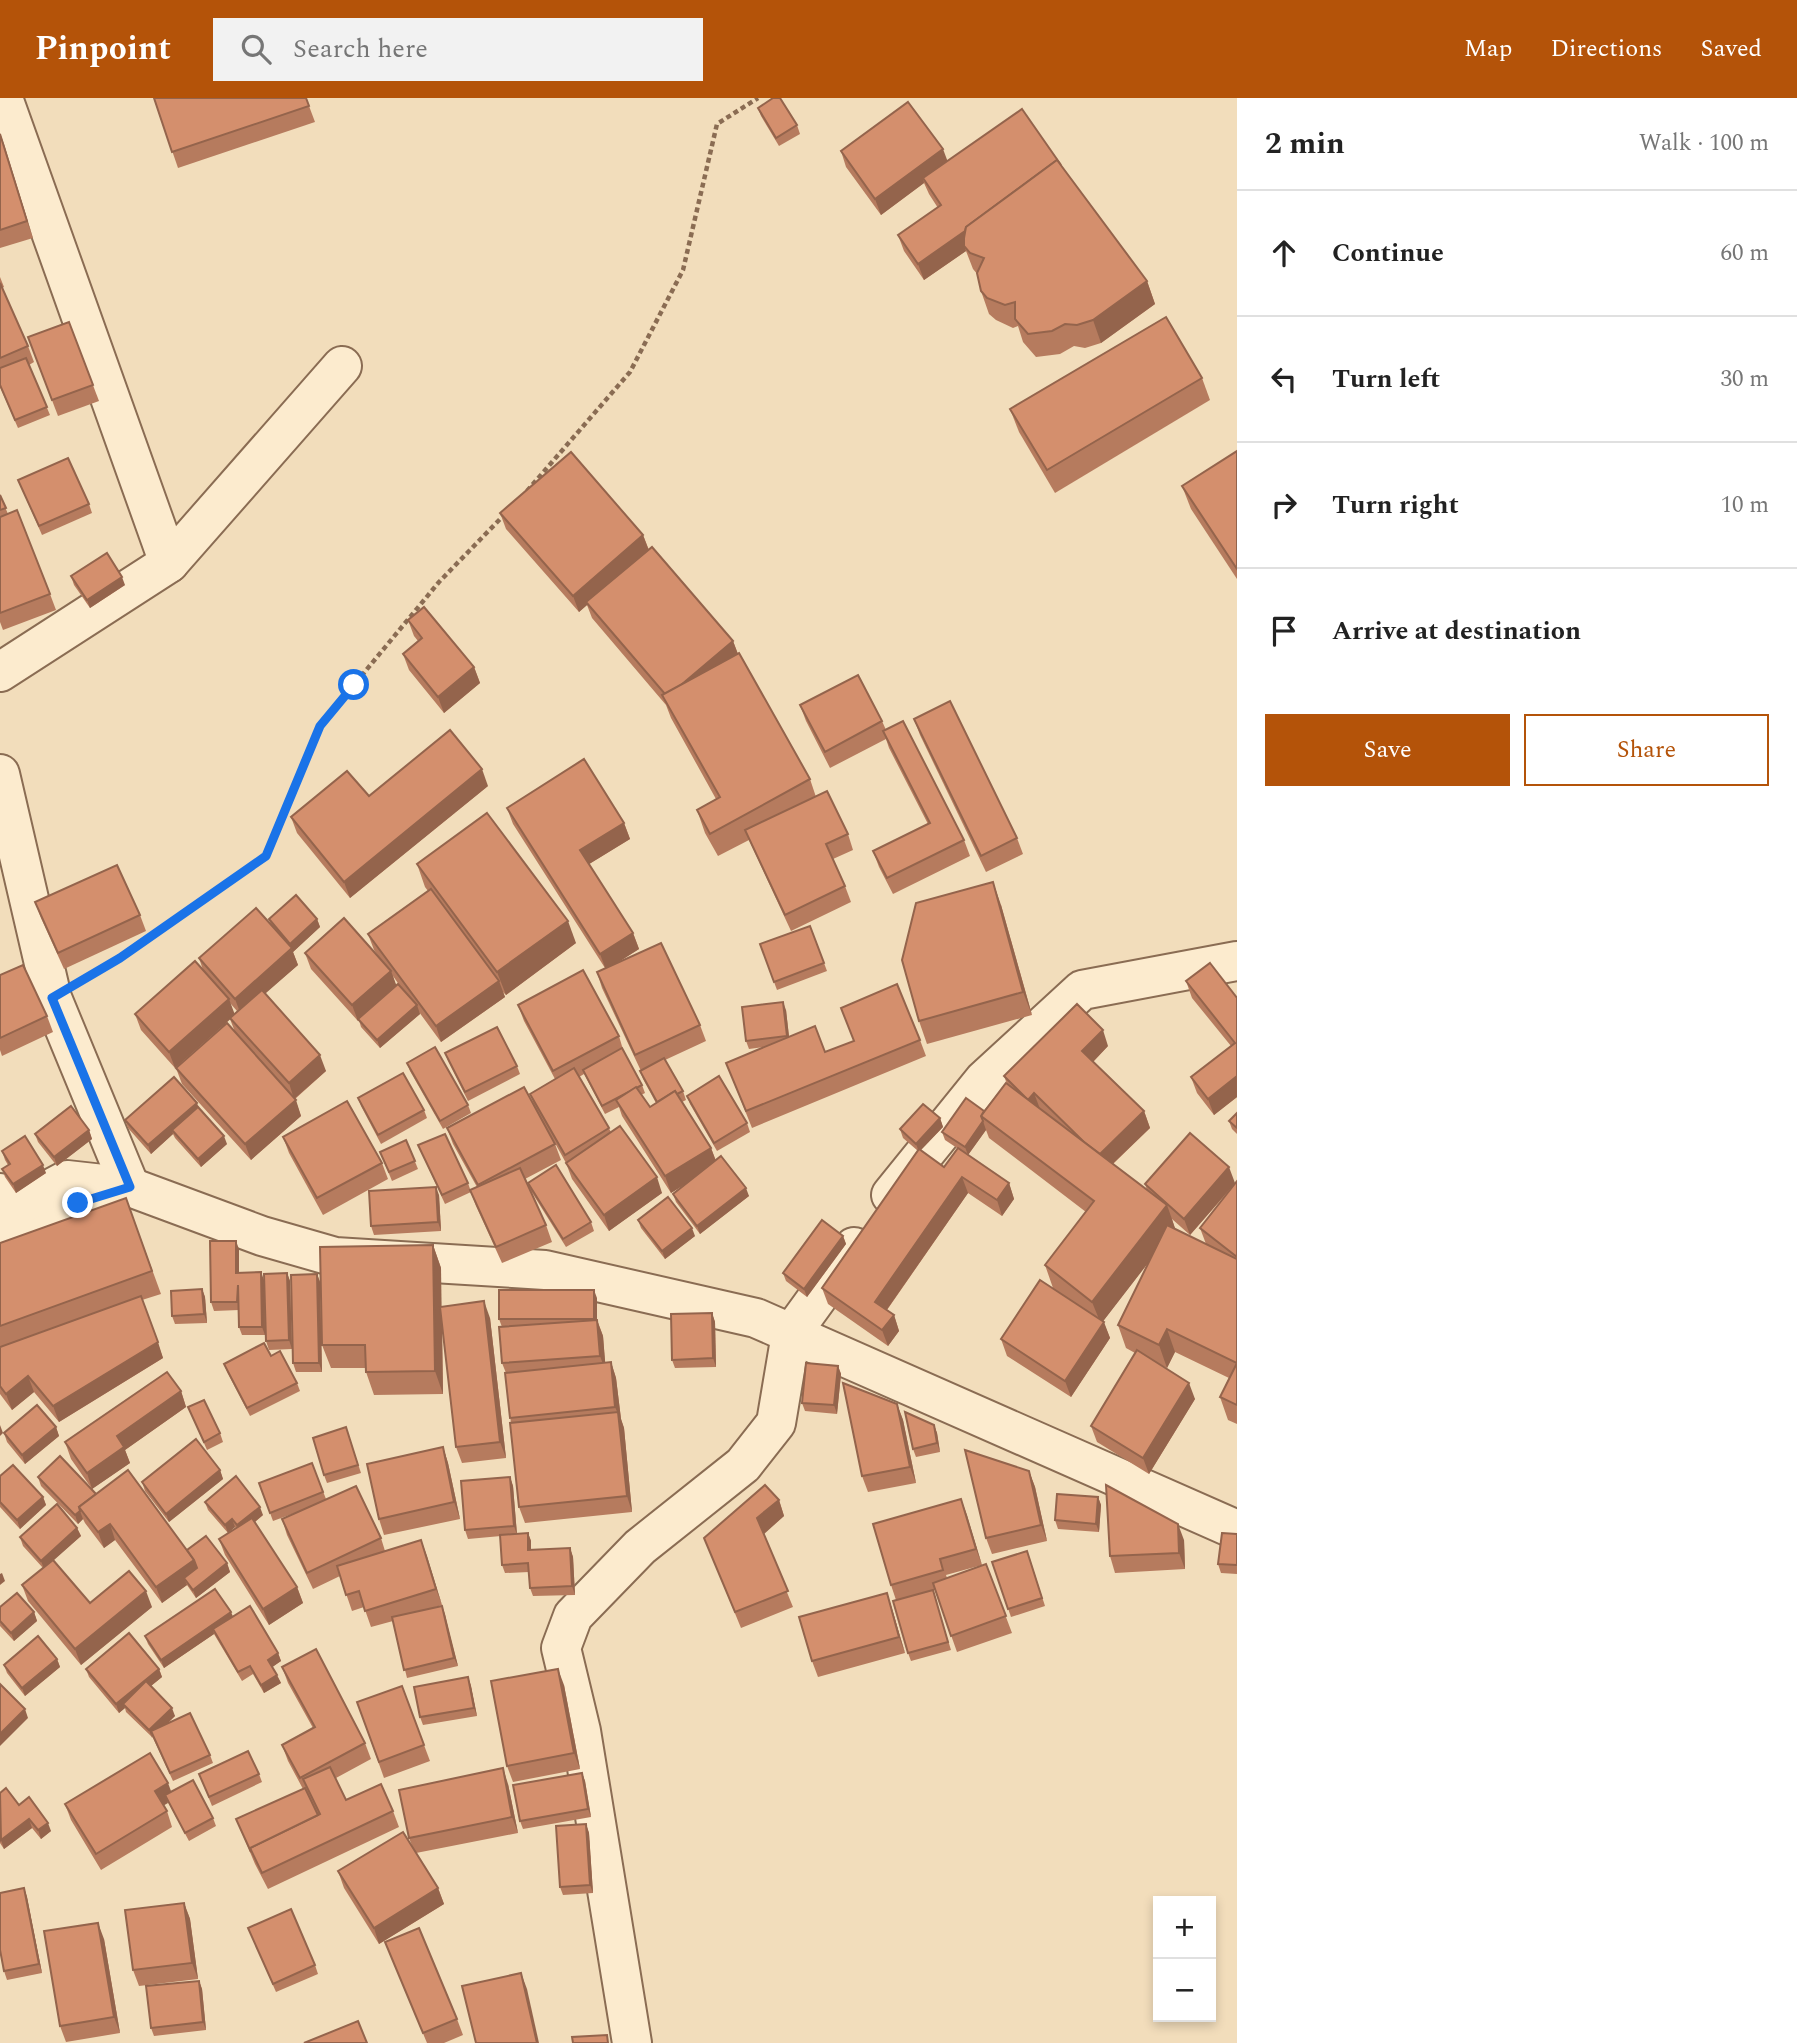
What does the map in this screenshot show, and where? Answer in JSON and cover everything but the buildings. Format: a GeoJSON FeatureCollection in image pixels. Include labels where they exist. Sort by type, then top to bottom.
{"type":"FeatureCollection","features":[{"type":"Feature","properties":{"kind":"street"},"geometry":{"type":"LineString","coordinates":[[3,98],[169,564]]}},
{"type":"Feature","properties":{"kind":"street"},"geometry":{"type":"LineString","coordinates":[[0,672],[169,564],[342,366]]}},
{"type":"Feature","properties":{"kind":"street"},"geometry":{"type":"LineString","coordinates":[[0,774],[52,998],[130,1187]]}},
{"type":"Feature","properties":{"kind":"street"},"geometry":{"type":"LineString","coordinates":[[632,2043],[581,1731],[561,1648],[572,1616],[640,1547],[743,1465],[776,1423],[791,1334],[904,1177],[984,1080],[1082,990],[1237,961]]}},
{"type":"Feature","properties":{"kind":"street"},"geometry":{"type":"LineString","coordinates":[[0,1193],[10,1199],[28,1201],[67,1180],[130,1187],[262,1236],[335,1257],[545,1270],[756,1318],[1237,1530]]}},
{"type":"Feature","properties":{"kind":"street"},"geometry":{"type":"LineString","coordinates":[[0,1228],[130,1187]]}},
{"type":"Feature","properties":{"kind":"path"},"geometry":{"type":"LineString","coordinates":[[519,498],[630,372],[683,270],[717,124],[758,98]]}},
{"type":"Feature","properties":{"kind":"path"},"geometry":{"type":"LineString","coordinates":[[52,998],[120,958],[266,856],[320,726],[439,582],[510,508]]}},
{"type":"Feature","properties":{"kind":"route"},"geometry":{"type":"LineString","coordinates":[[78,1203],[130,1187],[52,998],[120,958],[266,856],[320,726],[354,685]]}}]}
